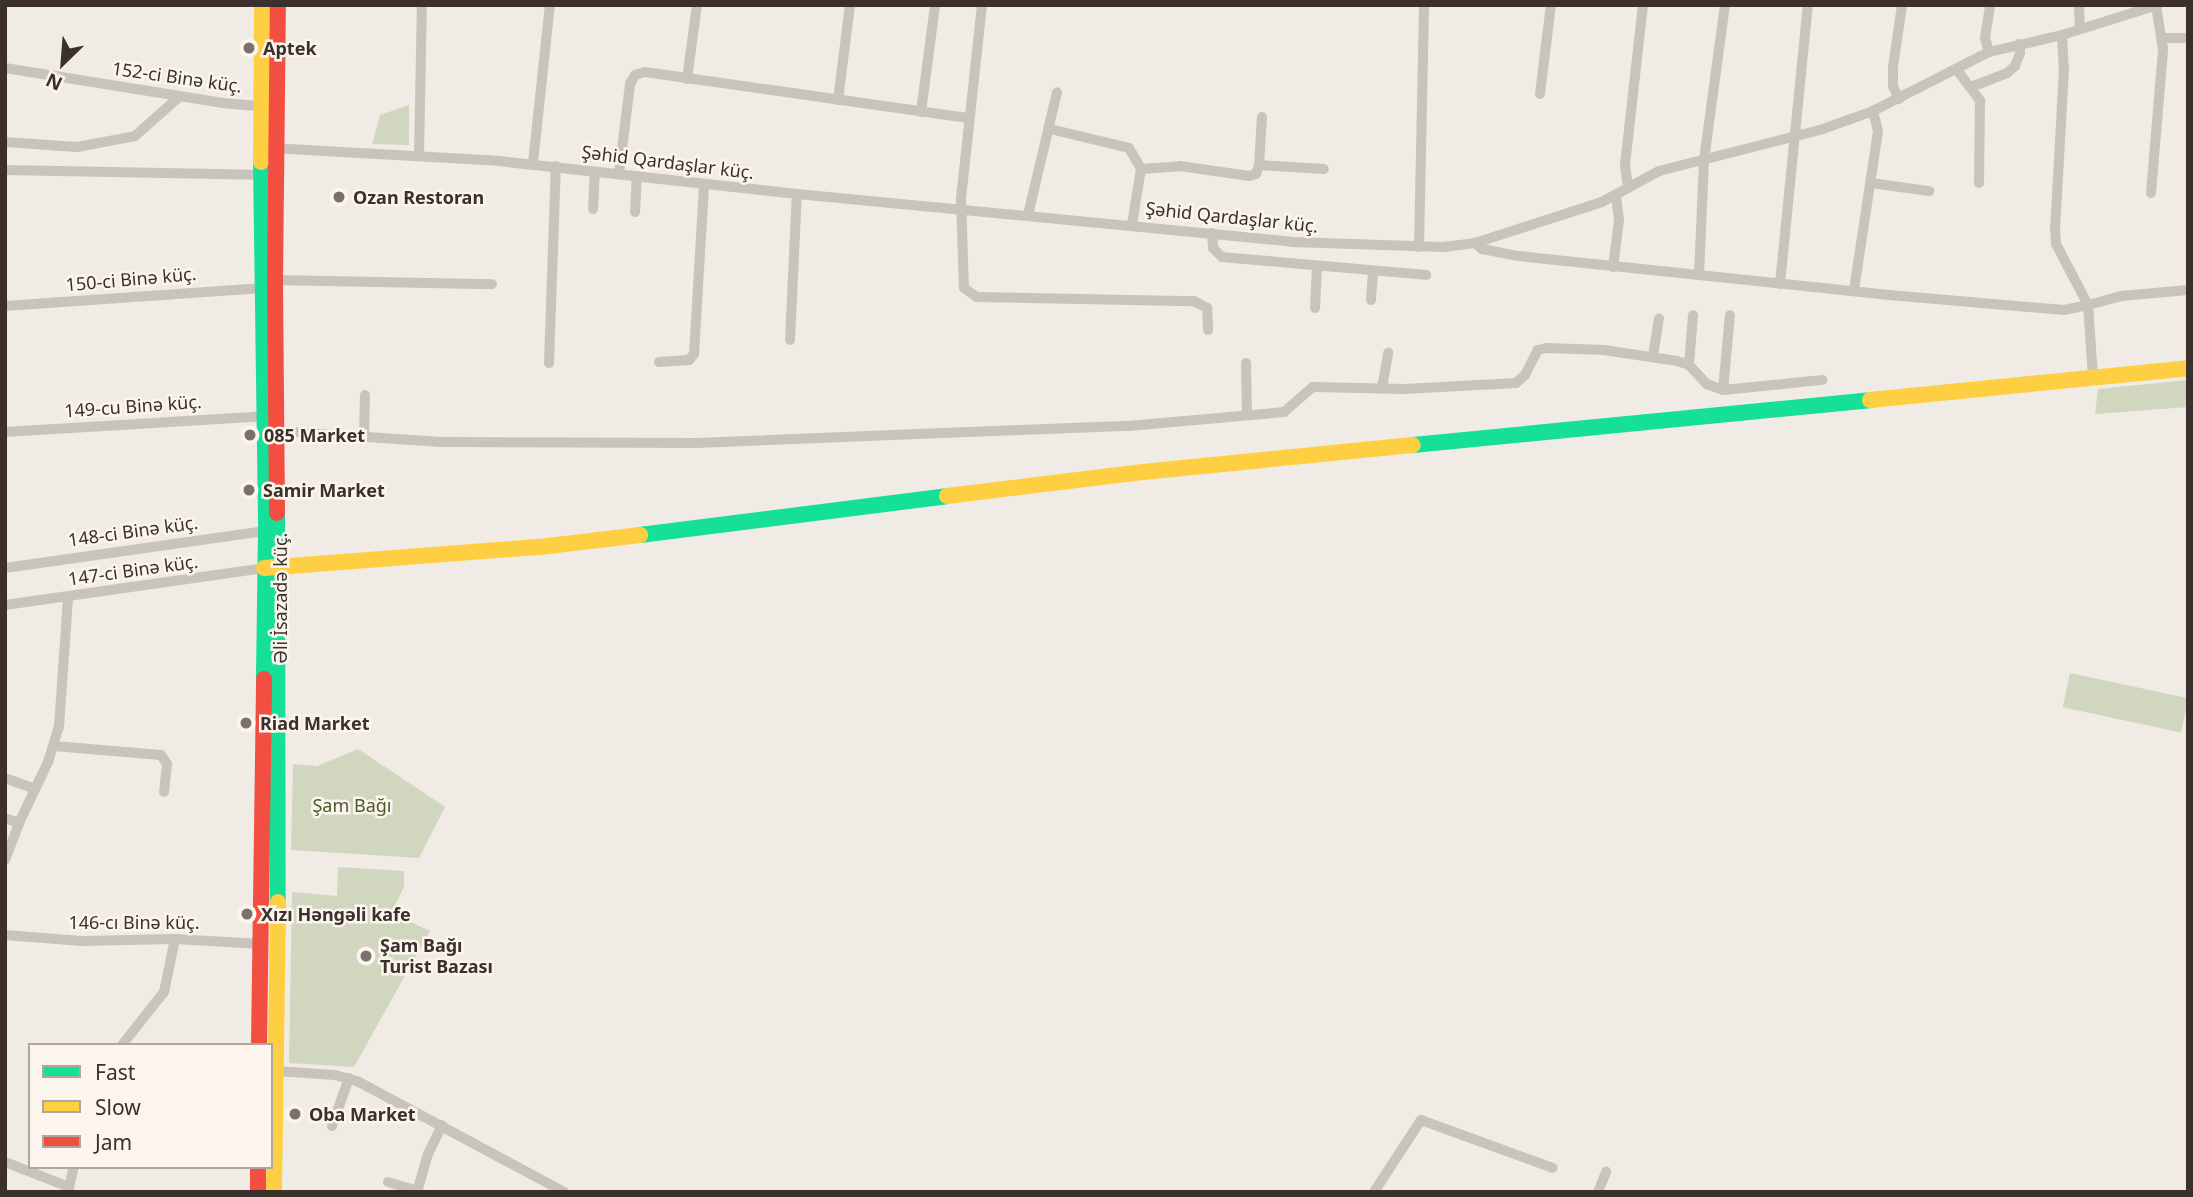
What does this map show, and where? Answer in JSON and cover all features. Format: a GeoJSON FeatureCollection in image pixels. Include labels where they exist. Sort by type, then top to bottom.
{"type":"FeatureCollection","features":[{"type":"Feature","properties":{"kind":"main road","name":"Əli İsazadə küç."},"geometry":{"type":"LineString","coordinates":[[262,5],[261,106],[268,148]]}},
{"type":"Feature","properties":{"kind":"main road","name":"Əli İsazadə küç."},"geometry":{"type":"LineString","coordinates":[[273,531],[264,416],[268,148],[278,5]]}},
{"type":"Feature","properties":{"kind":"main road","name":"Əli İsazadə küç."},"geometry":{"type":"LineString","coordinates":[[259,1043],[273,531],[279,431],[268,284]]}},
{"type":"Feature","properties":{"kind":"main road"},"geometry":{"type":"LineString","coordinates":[[272,567],[540,547],[1143,472],[2188,368]]}},
{"type":"Feature","properties":{"kind":"main road","name":"Əli İsazadə küç."},"geometry":{"type":"LineString","coordinates":[[272,567],[281,778],[273,1071],[274,1192]]}},
{"type":"Feature","properties":{"kind":"main road"},"geometry":{"type":"LineString","coordinates":[[258,1169],[258,1192]]}},
{"type":"Feature","properties":{"kind":"street"},"geometry":{"type":"LineString","coordinates":[[419,155],[422,5]]}},
{"type":"Feature","properties":{"kind":"street"},"geometry":{"type":"LineString","coordinates":[[533,163],[550,5]]}},
{"type":"Feature","properties":{"kind":"street"},"geometry":{"type":"LineString","coordinates":[[687,79],[697,5]]}},
{"type":"Feature","properties":{"kind":"street"},"geometry":{"type":"LineString","coordinates":[[838,100],[850,5]]}},
{"type":"Feature","properties":{"kind":"street"},"geometry":{"type":"LineString","coordinates":[[921,112],[935,5]]}},
{"type":"Feature","properties":{"kind":"street"},"geometry":{"type":"LineString","coordinates":[[982,5],[968,118],[961,209],[964,288],[977,297],[1194,301],[1207,308],[1208,330]]}},
{"type":"Feature","properties":{"kind":"street"},"geometry":{"type":"LineString","coordinates":[[1419,247],[1424,5]]}},
{"type":"Feature","properties":{"kind":"street"},"geometry":{"type":"LineString","coordinates":[[1540,94],[1551,5]]}},
{"type":"Feature","properties":{"kind":"street"},"geometry":{"type":"LineString","coordinates":[[1628,187],[1625,165],[1643,5]]}},
{"type":"Feature","properties":{"kind":"street"},"geometry":{"type":"LineString","coordinates":[[1699,275],[1704,160],[1725,5]]}},
{"type":"Feature","properties":{"kind":"street"},"geometry":{"type":"LineString","coordinates":[[1780,284],[1808,5]]}},
{"type":"Feature","properties":{"kind":"street"},"geometry":{"type":"LineString","coordinates":[[1899,99],[1892,79],[1902,5]]}},
{"type":"Feature","properties":{"kind":"street"},"geometry":{"type":"LineString","coordinates":[[1989,52],[1985,38],[1990,5]]}},
{"type":"Feature","properties":{"kind":"street"},"geometry":{"type":"LineString","coordinates":[[2079,5],[2080,29]]}},
{"type":"Feature","properties":{"kind":"street","name":"Şəhid Qardaşlar küç."},"geometry":{"type":"LineString","coordinates":[[268,148],[533,163],[797,194],[1352,246],[1419,247],[1475,243],[1616,196],[1659,171],[1794,136],[1873,111],[1989,52],[2062,35],[2157,6]]}},
{"type":"Feature","properties":{"kind":"street"},"geometry":{"type":"LineString","coordinates":[[2151,193],[2161,38],[2157,6]]}},
{"type":"Feature","properties":{"kind":"street"},"geometry":{"type":"LineString","coordinates":[[2062,35],[2064,69],[2054,228],[2056,244],[2088,305],[2093,377]]}},
{"type":"Feature","properties":{"kind":"street"},"geometry":{"type":"LineString","coordinates":[[2161,38],[2188,38]]}},
{"type":"Feature","properties":{"kind":"street"},"geometry":{"type":"LineString","coordinates":[[1971,87],[2007,73],[2015,66],[2020,53],[2019,44]]}},
{"type":"Feature","properties":{"kind":"street","name":"152-ci Binə küç."},"geometry":{"type":"LineString","coordinates":[[5,68],[261,106]]}},
{"type":"Feature","properties":{"kind":"street"},"geometry":{"type":"LineString","coordinates":[[1957,70],[1971,87],[1981,110],[1979,183]]}},
{"type":"Feature","properties":{"kind":"street"},"geometry":{"type":"LineString","coordinates":[[619,174],[632,79],[645,72],[968,118]]}},
{"type":"Feature","properties":{"kind":"street"},"geometry":{"type":"LineString","coordinates":[[1028,215],[1051,129],[1057,92]]}},
{"type":"Feature","properties":{"kind":"street"},"geometry":{"type":"LineString","coordinates":[[5,142],[77,147],[135,136],[180,96]]}},
{"type":"Feature","properties":{"kind":"street"},"geometry":{"type":"LineString","coordinates":[[1854,290],[1878,131],[1873,111]]}},
{"type":"Feature","properties":{"kind":"street"},"geometry":{"type":"LineString","coordinates":[[1141,169],[1180,166],[1249,176],[1256,174],[1262,117]]}},
{"type":"Feature","properties":{"kind":"street"},"geometry":{"type":"LineString","coordinates":[[1051,129],[1120,144],[1134,153],[1141,169],[1132,224]]}},
{"type":"Feature","properties":{"kind":"street"},"geometry":{"type":"LineString","coordinates":[[1259,165],[1324,169]]}},
{"type":"Feature","properties":{"kind":"street"},"geometry":{"type":"LineString","coordinates":[[549,363],[556,166]]}},
{"type":"Feature","properties":{"kind":"street"},"geometry":{"type":"LineString","coordinates":[[5,170],[268,175]]}},
{"type":"Feature","properties":{"kind":"street"},"geometry":{"type":"LineString","coordinates":[[593,209],[595,172]]}},
{"type":"Feature","properties":{"kind":"street"},"geometry":{"type":"LineString","coordinates":[[635,212],[637,176]]}},
{"type":"Feature","properties":{"kind":"street"},"geometry":{"type":"LineString","coordinates":[[1871,183],[1929,191]]}},
{"type":"Feature","properties":{"kind":"street"},"geometry":{"type":"LineString","coordinates":[[659,362],[689,360],[694,354],[704,184]]}},
{"type":"Feature","properties":{"kind":"street"},"geometry":{"type":"LineString","coordinates":[[790,340],[797,194]]}},
{"type":"Feature","properties":{"kind":"street"},"geometry":{"type":"LineString","coordinates":[[1614,267],[1619,220],[1616,196]]}},
{"type":"Feature","properties":{"kind":"street"},"geometry":{"type":"LineString","coordinates":[[1212,233],[1213,248],[1222,257],[1426,275]]}},
{"type":"Feature","properties":{"kind":"street"},"geometry":{"type":"LineString","coordinates":[[1475,243],[1482,248],[1518,256],[1614,267],[2064,310],[2121,296],[2188,290]]}},
{"type":"Feature","properties":{"kind":"street"},"geometry":{"type":"LineString","coordinates":[[1315,307],[1317,267]]}},
{"type":"Feature","properties":{"kind":"street"},"geometry":{"type":"LineString","coordinates":[[1371,300],[1373,271]]}},
{"type":"Feature","properties":{"kind":"street","name":"150-ci Binə küç."},"geometry":{"type":"LineString","coordinates":[[5,306],[268,284],[492,284]]}},
{"type":"Feature","properties":{"kind":"street"},"geometry":{"type":"LineString","coordinates":[[1689,365],[1693,315]]}},
{"type":"Feature","properties":{"kind":"street"},"geometry":{"type":"LineString","coordinates":[[1723,390],[1730,315]]}},
{"type":"Feature","properties":{"kind":"street"},"geometry":{"type":"LineString","coordinates":[[1653,356],[1659,318]]}},
{"type":"Feature","properties":{"kind":"street"},"geometry":{"type":"LineString","coordinates":[[279,431],[441,442],[783,442],[1129,426],[1284,412],[1306,390],[1313,387],[1382,388],[1516,383],[1525,374],[1538,350],[1547,348],[1604,349],[1653,356],[1689,365],[1707,384],[1723,390],[1822,380]]}},
{"type":"Feature","properties":{"kind":"street"},"geometry":{"type":"LineString","coordinates":[[1382,388],[1388,353]]}},
{"type":"Feature","properties":{"kind":"street"},"geometry":{"type":"LineString","coordinates":[[1246,363],[1247,415]]}},
{"type":"Feature","properties":{"kind":"street"},"geometry":{"type":"LineString","coordinates":[[364,438],[365,395]]}},
{"type":"Feature","properties":{"kind":"street","name":"149-cu Binə küç."},"geometry":{"type":"LineString","coordinates":[[5,432],[264,416]]}},
{"type":"Feature","properties":{"kind":"street","name":"148-ci Binə küç."},"geometry":{"type":"LineString","coordinates":[[5,568],[273,531]]}},
{"type":"Feature","properties":{"kind":"street","name":"147-ci Binə küç."},"geometry":{"type":"LineString","coordinates":[[5,605],[272,567]]}},
{"type":"Feature","properties":{"kind":"street"},"geometry":{"type":"LineString","coordinates":[[5,860],[60,727],[68,597]]}},
{"type":"Feature","properties":{"kind":"street"},"geometry":{"type":"LineString","coordinates":[[54,746],[161,755],[167,764],[164,792]]}},
{"type":"Feature","properties":{"kind":"street"},"geometry":{"type":"LineString","coordinates":[[5,778],[35,789]]}},
{"type":"Feature","properties":{"kind":"street"},"geometry":{"type":"LineString","coordinates":[[5,818],[19,823]]}},
{"type":"Feature","properties":{"kind":"street","name":"146-cı Binə küç."},"geometry":{"type":"LineString","coordinates":[[5,935],[82,941],[175,939],[262,944]]}},
{"type":"Feature","properties":{"kind":"street"},"geometry":{"type":"LineString","coordinates":[[124,1043],[164,992],[175,939]]}},
{"type":"Feature","properties":{"kind":"street"},"geometry":{"type":"LineString","coordinates":[[273,1071],[349,1078],[563,1191]]}},
{"type":"Feature","properties":{"kind":"street"},"geometry":{"type":"LineString","coordinates":[[332,1126],[349,1078]]}},
{"type":"Feature","properties":{"kind":"street"},"geometry":{"type":"LineString","coordinates":[[1374,1192],[1421,1120],[1553,1168]]}},
{"type":"Feature","properties":{"kind":"street"},"geometry":{"type":"LineString","coordinates":[[388,1182],[417,1192],[428,1154],[442,1125]]}},
{"type":"Feature","properties":{"kind":"street"},"geometry":{"type":"LineString","coordinates":[[5,1162],[69,1189],[74,1169]]}},
{"type":"Feature","properties":{"kind":"street"},"geometry":{"type":"LineString","coordinates":[[1598,1192],[1606,1172]]}},
{"type":"Feature","properties":{"kind":"green space"},"geometry":{"type":"Polygon","coordinates":[[[409,105],[409,145],[372,144],[380,115],[409,105]]]}},
{"type":"Feature","properties":{"kind":"green space"},"geometry":{"type":"Polygon","coordinates":[[[2188,380],[2188,407],[2095,414],[2098,389],[2188,380]]]}},
{"type":"Feature","properties":{"kind":"green space"},"geometry":{"type":"Polygon","coordinates":[[[2070,673],[2188,698],[2181,732],[2063,707],[2070,673]]]}},
{"type":"Feature","properties":{"kind":"green space","name":"Şam Bağı"},"geometry":{"type":"Polygon","coordinates":[[[358,749],[445,807],[419,858],[291,850],[293,764],[317,766],[358,749]]]}},
{"type":"Feature","properties":{"kind":"green space"},"geometry":{"type":"Polygon","coordinates":[[[338,867],[404,871],[404,887],[391,913],[430,931],[354,1067],[289,1063],[292,892],[337,896],[338,867]]]}},
{"type":"Feature","properties":{"kind":"traffic: fast"},"geometry":{"type":"LineString","coordinates":[[261,162],[266,531],[264,679]]}},
{"type":"Feature","properties":{"kind":"traffic: fast"},"geometry":{"type":"LineString","coordinates":[[1413,445],[1870,400]]}},
{"type":"Feature","properties":{"kind":"traffic: fast"},"geometry":{"type":"LineString","coordinates":[[640,535],[947,496]]}},
{"type":"Feature","properties":{"kind":"traffic: fast"},"geometry":{"type":"LineString","coordinates":[[277,513],[278,902]]}},
{"type":"Feature","properties":{"kind":"traffic: slow"},"geometry":{"type":"LineString","coordinates":[[261,162],[262,5]]}},
{"type":"Feature","properties":{"kind":"traffic: slow"},"geometry":{"type":"LineString","coordinates":[[1870,400],[2188,368]]}},
{"type":"Feature","properties":{"kind":"traffic: slow"},"geometry":{"type":"LineString","coordinates":[[947,496],[1143,472],[1413,445]]}},
{"type":"Feature","properties":{"kind":"traffic: slow"},"geometry":{"type":"LineString","coordinates":[[264,568],[540,547],[640,535]]}},
{"type":"Feature","properties":{"kind":"traffic: slow"},"geometry":{"type":"LineString","coordinates":[[274,1192],[278,902]]}},
{"type":"Feature","properties":{"kind":"traffic: jam"},"geometry":{"type":"LineString","coordinates":[[277,513],[275,280],[278,5]]}},
{"type":"Feature","properties":{"kind":"traffic: jam"},"geometry":{"type":"LineString","coordinates":[[259,1043],[264,679]]}},
{"type":"Feature","properties":{"kind":"traffic: jam"},"geometry":{"type":"LineString","coordinates":[[258,1169],[258,1192]]}},
{"type":"Feature","properties":{"kind":"place","name":"Aptek"},"geometry":{"type":"Point","coordinates":[249,48]}},
{"type":"Feature","properties":{"kind":"place","name":"Ozan Restoran"},"geometry":{"type":"Point","coordinates":[339,197]}},
{"type":"Feature","properties":{"kind":"place","name":"085 Market"},"geometry":{"type":"Point","coordinates":[250,435]}},
{"type":"Feature","properties":{"kind":"place","name":"Samir Market"},"geometry":{"type":"Point","coordinates":[249,490]}},
{"type":"Feature","properties":{"kind":"place","name":"Riad Market"},"geometry":{"type":"Point","coordinates":[246,723]}},
{"type":"Feature","properties":{"kind":"place","name":"Xızı Həngəli kafe"},"geometry":{"type":"Point","coordinates":[247,914]}},
{"type":"Feature","properties":{"kind":"place","name":"Şam Bağı Turist Bazası"},"geometry":{"type":"Point","coordinates":[366,956]}},
{"type":"Feature","properties":{"kind":"place","name":"Oba Market"},"geometry":{"type":"Point","coordinates":[295,1114]}}]}
